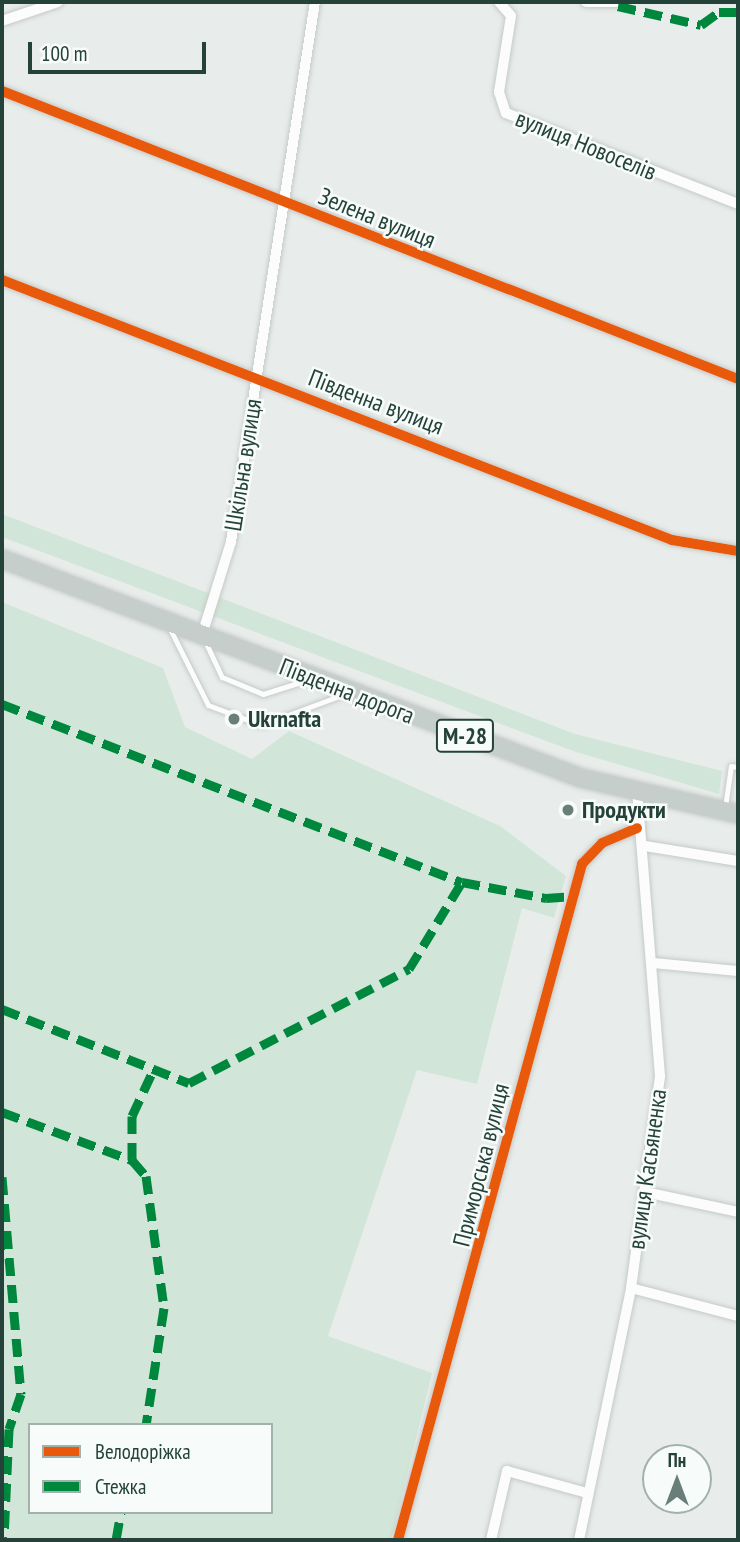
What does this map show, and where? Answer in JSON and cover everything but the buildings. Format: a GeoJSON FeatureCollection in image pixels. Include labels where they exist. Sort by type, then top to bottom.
{"type":"FeatureCollection","features":[{"type":"Feature","properties":{"kind":"highway","name":"Південна дорога"},"geometry":{"type":"LineString","coordinates":[[2,559],[349,692],[637,793],[731,813]]}},
{"type":"Feature","properties":{"kind":"street"},"geometry":{"type":"LineString","coordinates":[[2,21],[58,2]]}},
{"type":"Feature","properties":{"kind":"street","name":"Шкільна вулиця"},"geometry":{"type":"LineString","coordinates":[[202,635],[231,542],[315,2]]}},
{"type":"Feature","properties":{"kind":"street"},"geometry":{"type":"LineString","coordinates":[[586,2],[618,4]]}},
{"type":"Feature","properties":{"kind":"street","name":"вулиця Новоселів"},"geometry":{"type":"LineString","coordinates":[[504,3],[512,16],[499,92],[506,113],[738,204]]}},
{"type":"Feature","properties":{"kind":"street","name":"Зелена вулиця"},"geometry":{"type":"LineString","coordinates":[[2,91],[738,379]]}},
{"type":"Feature","properties":{"kind":"street","name":"Південна вулиця"},"geometry":{"type":"LineString","coordinates":[[2,279],[672,540],[738,551]]}},
{"type":"Feature","properties":{"kind":"street","name":"вулиця Касьяненка"},"geometry":{"type":"LineString","coordinates":[[579,1540],[631,1288],[660,1076],[645,846],[637,828],[637,793]]}},
{"type":"Feature","properties":{"kind":"street","name":"Приморська вулиця"},"geometry":{"type":"LineString","coordinates":[[398,1540],[582,864],[602,843],[637,828]]}},
{"type":"Feature","properties":{"kind":"street"},"geometry":{"type":"LineString","coordinates":[[645,846],[738,861]]}},
{"type":"Feature","properties":{"kind":"street"},"geometry":{"type":"LineString","coordinates":[[653,963],[738,971]]}},
{"type":"Feature","properties":{"kind":"street"},"geometry":{"type":"LineString","coordinates":[[645,1192],[738,1212]]}},
{"type":"Feature","properties":{"kind":"street"},"geometry":{"type":"LineString","coordinates":[[631,1288],[738,1315]]}},
{"type":"Feature","properties":{"kind":"street"},"geometry":{"type":"LineString","coordinates":[[491,1540],[507,1471],[587,1493]]}},
{"type":"Feature","properties":{"kind":"lane"},"geometry":{"type":"LineString","coordinates":[[167,623],[208,705],[261,725],[349,692]]}},
{"type":"Feature","properties":{"kind":"lane"},"geometry":{"type":"LineString","coordinates":[[202,635],[222,677],[263,694],[313,678]]}},
{"type":"Feature","properties":{"kind":"lane"},"geometry":{"type":"LineString","coordinates":[[731,813],[731,766],[738,767]]}},
{"type":"Feature","properties":{"kind":"green space"},"geometry":{"type":"Polygon","coordinates":[[[2,514],[575,734],[722,771],[719,794],[573,751],[2,537],[2,514]]]}},
{"type":"Feature","properties":{"kind":"green space"},"geometry":{"type":"Polygon","coordinates":[[[2,602],[163,668],[185,727],[252,759],[289,731],[500,826],[566,876],[554,918],[522,908],[477,1084],[417,1070],[328,1336],[432,1373],[391,1540],[2,1540],[2,602]]]}},
{"type":"Feature","properties":{"kind":"marked path"},"geometry":{"type":"LineString","coordinates":[[618,6],[701,25],[719,12],[738,12]]}},
{"type":"Feature","properties":{"kind":"marked path"},"geometry":{"type":"LineString","coordinates":[[2,704],[462,882],[546,898],[574,896]]}},
{"type":"Feature","properties":{"kind":"marked path"},"geometry":{"type":"LineString","coordinates":[[2,1009],[189,1083],[409,969],[462,882]]}},
{"type":"Feature","properties":{"kind":"marked path"},"geometry":{"type":"LineString","coordinates":[[2,1112],[132,1160],[132,1116],[152,1073]]}},
{"type":"Feature","properties":{"kind":"marked path"},"geometry":{"type":"LineString","coordinates":[[132,1160],[146,1176],[164,1308],[146,1423]]}},
{"type":"Feature","properties":{"kind":"marked path"},"geometry":{"type":"LineString","coordinates":[[2,1177],[21,1394],[9,1429],[4,1540]]}},
{"type":"Feature","properties":{"kind":"marked path"},"geometry":{"type":"LineString","coordinates":[[116,1540],[121,1514]]}},
{"type":"Feature","properties":{"kind":"cycle path"},"geometry":{"type":"LineString","coordinates":[[2,91],[738,379]]}},
{"type":"Feature","properties":{"kind":"cycle path"},"geometry":{"type":"LineString","coordinates":[[2,280],[672,540],[738,551]]}},
{"type":"Feature","properties":{"kind":"cycle path"},"geometry":{"type":"LineString","coordinates":[[398,1540],[582,864],[602,843],[637,828]]}},
{"type":"Feature","properties":{"kind":"place","name":"Ukrnafta"},"geometry":{"type":"Point","coordinates":[234,719]}},
{"type":"Feature","properties":{"kind":"place","name":"Продукти"},"geometry":{"type":"Point","coordinates":[568,810]}}]}
